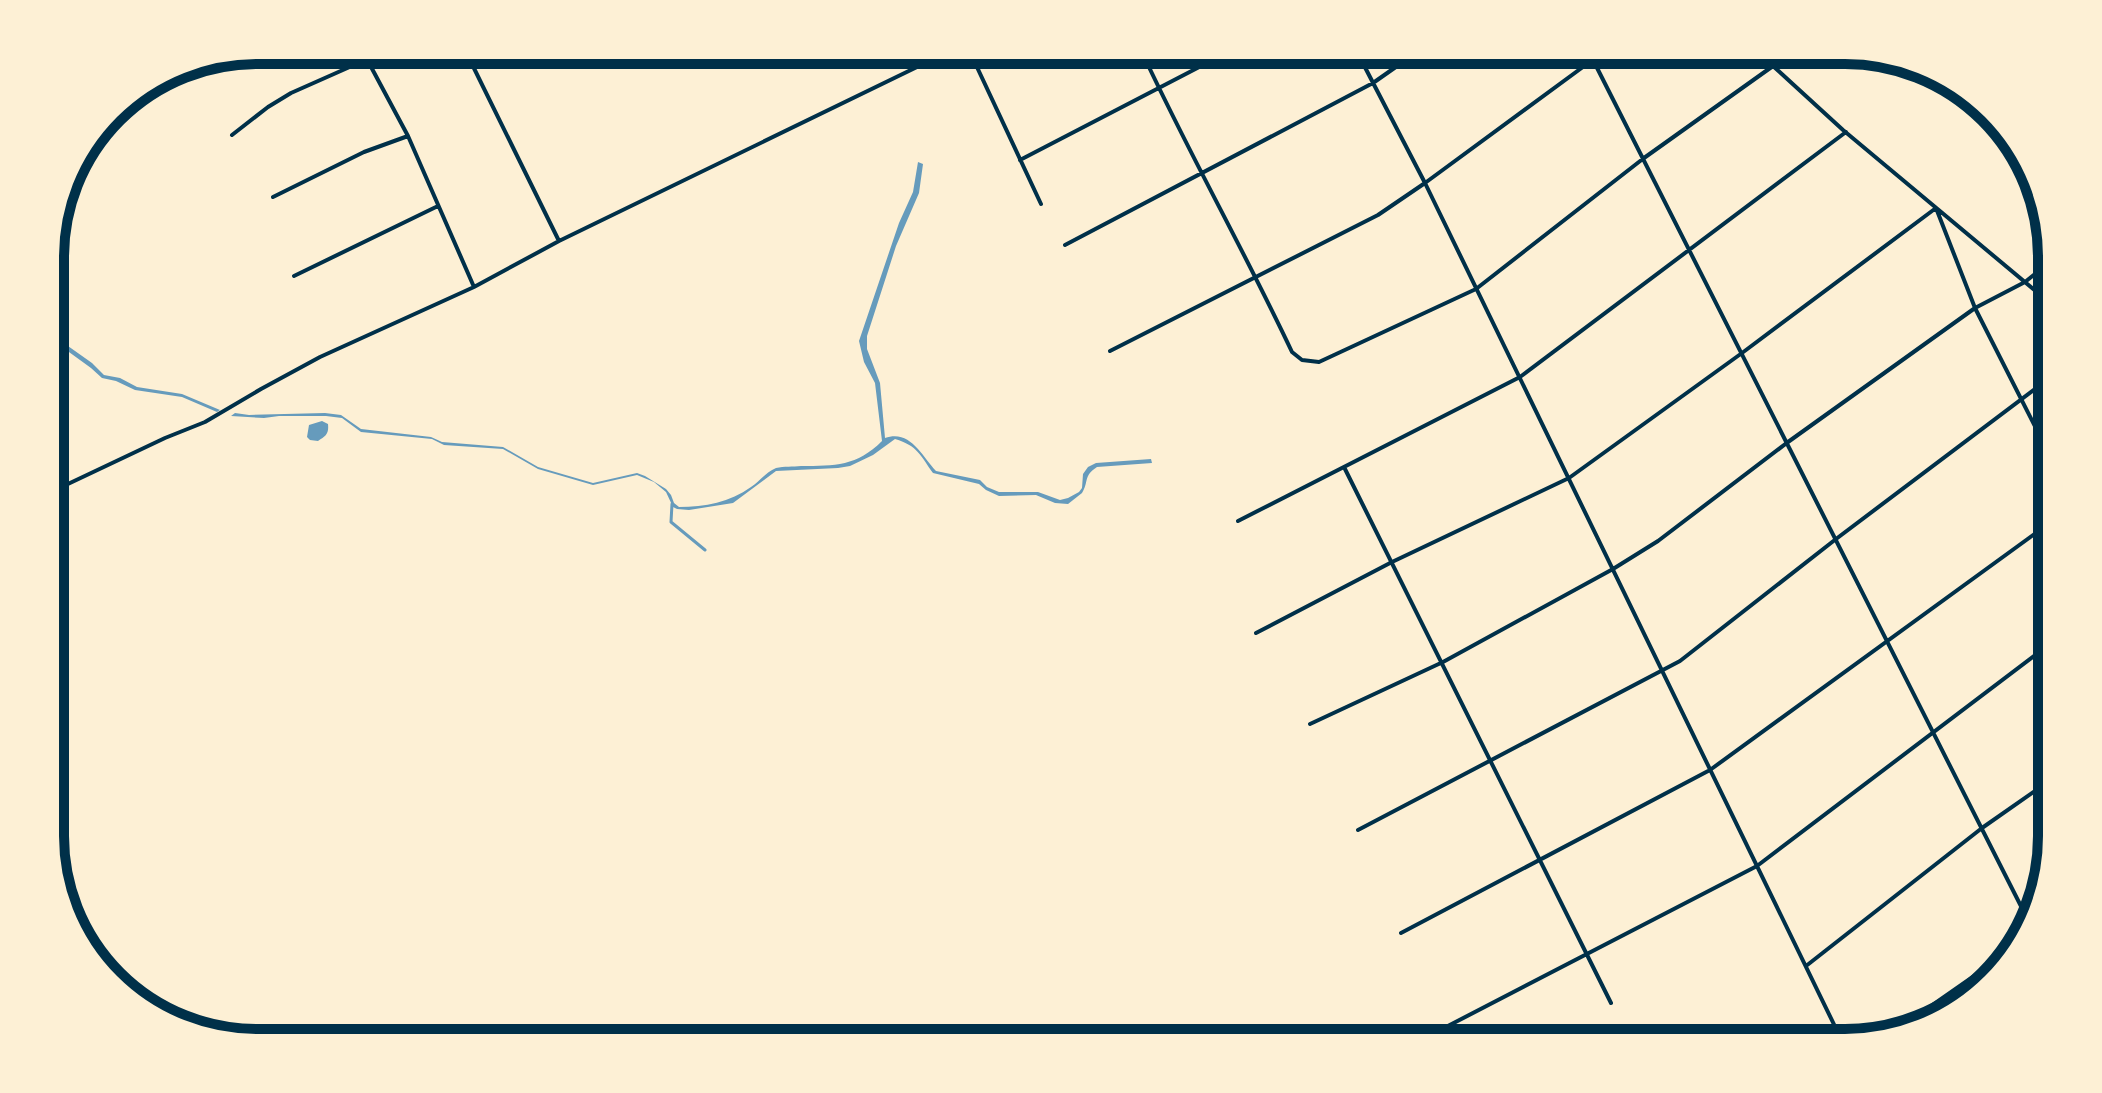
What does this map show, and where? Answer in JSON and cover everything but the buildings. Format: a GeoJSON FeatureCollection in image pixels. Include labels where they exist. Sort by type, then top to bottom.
{"type":"FeatureCollection","features":[{"type":"Feature","properties":{"kind":"street"},"geometry":{"type":"LineString","coordinates":[[232,135],[291,93],[357,64]]}},
{"type":"Feature","properties":{"kind":"street"},"geometry":{"type":"LineString","coordinates":[[368,64],[408,136],[474,287]]}},
{"type":"Feature","properties":{"kind":"street"},"geometry":{"type":"LineString","coordinates":[[472,64],[559,241]]}},
{"type":"Feature","properties":{"kind":"street"},"geometry":{"type":"LineString","coordinates":[[64,486],[215,416],[320,357],[474,287],[559,241],[923,64]]}},
{"type":"Feature","properties":{"kind":"street"},"geometry":{"type":"LineString","coordinates":[[975,64],[1041,204]]}},
{"type":"Feature","properties":{"kind":"street"},"geometry":{"type":"LineString","coordinates":[[1147,64],[1292,352],[1302,360],[1319,362],[1476,289],[1644,158],[1773,66],[1846,132],[2038,293]]}},
{"type":"Feature","properties":{"kind":"street"},"geometry":{"type":"LineString","coordinates":[[1020,160],[1206,64]]}},
{"type":"Feature","properties":{"kind":"street"},"geometry":{"type":"LineString","coordinates":[[1363,64],[1425,183],[1836,1029]]}},
{"type":"Feature","properties":{"kind":"street"},"geometry":{"type":"LineString","coordinates":[[1065,245],[1373,83],[1400,64]]}},
{"type":"Feature","properties":{"kind":"street"},"geometry":{"type":"LineString","coordinates":[[1110,351],[1378,215],[1588,64]]}},
{"type":"Feature","properties":{"kind":"street"},"geometry":{"type":"LineString","coordinates":[[1595,64],[2023,910]]}},
{"type":"Feature","properties":{"kind":"street"},"geometry":{"type":"LineString","coordinates":[[1238,521],[1520,377],[1846,132]]}},
{"type":"Feature","properties":{"kind":"street"},"geometry":{"type":"LineString","coordinates":[[273,197],[364,152],[408,136]]}},
{"type":"Feature","properties":{"kind":"street"},"geometry":{"type":"LineString","coordinates":[[294,276],[438,206]]}},
{"type":"Feature","properties":{"kind":"street"},"geometry":{"type":"LineString","coordinates":[[1936,208],[1975,308],[2038,433]]}},
{"type":"Feature","properties":{"kind":"street"},"geometry":{"type":"LineString","coordinates":[[1256,633],[1392,562],[1569,478],[1936,208]]}},
{"type":"Feature","properties":{"kind":"street"},"geometry":{"type":"LineString","coordinates":[[1310,724],[1442,663],[1613,569],[1658,541],[1788,442],[1975,308],[2025,282],[2038,272]]}},
{"type":"Feature","properties":{"kind":"street"},"geometry":{"type":"LineString","coordinates":[[1358,830],[1680,661],[2038,387]]}},
{"type":"Feature","properties":{"kind":"street"},"geometry":{"type":"LineString","coordinates":[[1344,467],[1611,1003]]}},
{"type":"Feature","properties":{"kind":"street"},"geometry":{"type":"LineString","coordinates":[[1401,933],[1710,770],[2038,531]]}},
{"type":"Feature","properties":{"kind":"street"},"geometry":{"type":"LineString","coordinates":[[1444,1028],[1757,866],[2038,653]]}},
{"type":"Feature","properties":{"kind":"street"},"geometry":{"type":"LineString","coordinates":[[1806,966],[1982,828],[2038,789]]}},
{"type":"Feature","properties":{"kind":"street"},"geometry":{"type":"LineString","coordinates":[[1921,1013],[1984,969]]}},
{"type":"Feature","properties":{"kind":"water"},"geometry":{"type":"Polygon","coordinates":[[[918,162],[923,164],[919,193],[896,246],[867,336],[867,349],[880,383],[885,438],[902,437],[920,452],[936,471],[980,480],[999,492],[1038,492],[1060,500],[1079,492],[1083,474],[1096,463],[1151,459],[1152,463],[1097,467],[1088,476],[1082,493],[1068,504],[1055,503],[1036,495],[999,496],[979,484],[933,473],[914,448],[895,439],[873,455],[850,466],[776,471],[733,503],[689,510],[673,507],[666,492],[654,482],[637,475],[593,485],[538,469],[503,449],[444,445],[432,439],[361,432],[342,418],[231,416],[235,413],[341,415],[361,429],[431,437],[442,442],[503,447],[538,467],[593,483],[637,473],[645,476],[666,489],[679,507],[726,500],[751,487],[776,468],[835,465],[854,460],[882,441],[875,383],[864,362],[859,341],[899,223],[913,192],[918,162]]]}},
{"type":"Feature","properties":{"kind":"water"},"geometry":{"type":"Polygon","coordinates":[[[64,343],[104,375],[120,378],[137,387],[182,394],[220,410],[217,412],[182,397],[135,390],[102,378],[64,348],[64,343]]]}},
{"type":"Feature","properties":{"kind":"water"},"geometry":{"type":"Polygon","coordinates":[[[322,421],[328,424],[326,434],[318,441],[310,440],[307,437],[309,425],[322,421]]]}},
{"type":"Feature","properties":{"kind":"waterway"},"geometry":{"type":"LineString","coordinates":[[672,504],[671,522],[705,550]]}}]}
